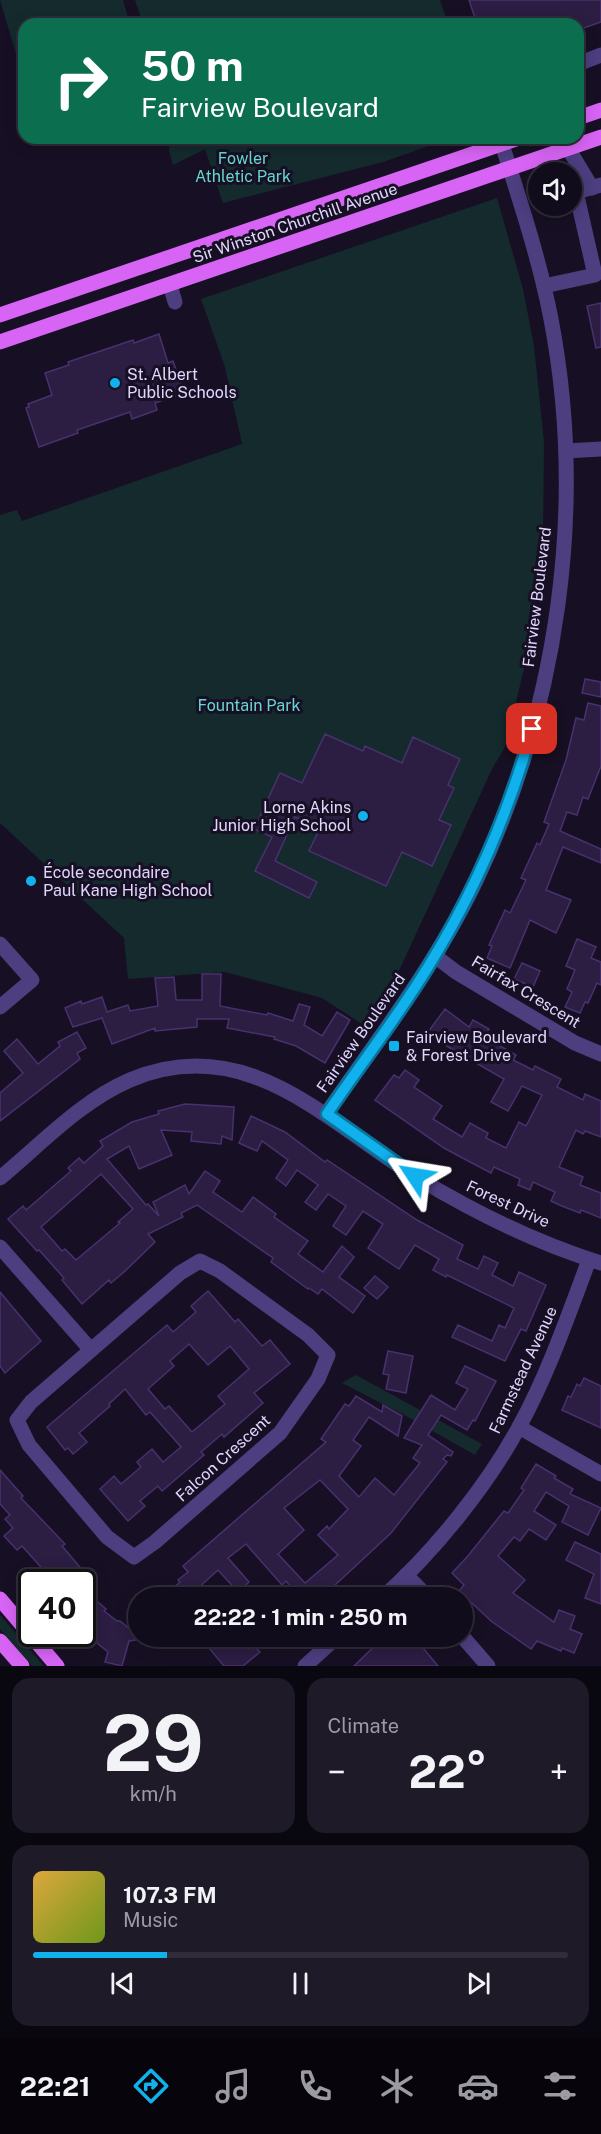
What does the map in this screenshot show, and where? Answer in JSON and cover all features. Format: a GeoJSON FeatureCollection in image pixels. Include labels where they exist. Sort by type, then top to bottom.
{"type":"FeatureCollection","features":[{"type":"Feature","properties":{"kind":"main road"},"geometry":{"type":"LineString","coordinates":[[584,116],[601,110]]}},
{"type":"Feature","properties":{"kind":"main road","name":"Sir Winston Churchill Avenue"},"geometry":{"type":"LineString","coordinates":[[584,143],[601,137]]}},
{"type":"Feature","properties":{"kind":"main road","name":"Sir Winston Churchill Avenue"},"geometry":{"type":"LineString","coordinates":[[0,315],[492,144]]}},
{"type":"Feature","properties":{"kind":"main road","name":"Sir Winston Churchill Avenue"},"geometry":{"type":"LineString","coordinates":[[0,342],[580,144]]}},
{"type":"Feature","properties":{"kind":"main road"},"geometry":{"type":"LineString","coordinates":[[0,1599],[57,1666]]}},
{"type":"Feature","properties":{"kind":"main road"},"geometry":{"type":"LineString","coordinates":[[0,1641],[22,1666]]}},
{"type":"Feature","properties":{"kind":"street"},"geometry":{"type":"LineString","coordinates":[[584,62],[601,56]]}},
{"type":"Feature","properties":{"kind":"street","name":"Fairview Boulevard"},"geometry":{"type":"LineString","coordinates":[[327,1114],[435,956],[475,883],[498,831],[526,750],[549,658],[561,576],[565,528],[566,451],[557,360],[544,286],[502,144]]}},
{"type":"Feature","properties":{"kind":"street"},"geometry":{"type":"LineString","coordinates":[[544,286],[595,275],[576,192],[597,187],[568,148]]}},
{"type":"Feature","properties":{"kind":"street"},"geometry":{"type":"LineString","coordinates":[[170,285],[175,302]]}},
{"type":"Feature","properties":{"kind":"street"},"geometry":{"type":"LineString","coordinates":[[566,451],[601,449]]}},
{"type":"Feature","properties":{"kind":"street"},"geometry":{"type":"LineString","coordinates":[[0,944],[32,980],[0,1007]]}},
{"type":"Feature","properties":{"kind":"street","name":"Fairfax Crescent"},"geometry":{"type":"LineString","coordinates":[[435,956],[456,972],[575,1043],[601,1054]]}},
{"type":"Feature","properties":{"kind":"street","name":"Forest Drive"},"geometry":{"type":"LineString","coordinates":[[0,1178],[102,1094],[133,1079],[168,1069],[207,1067],[245,1073],[281,1087],[327,1114],[381,1154],[450,1196],[518,1231],[595,1261]]}},
{"type":"Feature","properties":{"kind":"street"},"geometry":{"type":"LineString","coordinates":[[0,1247],[91,1350]]}},
{"type":"Feature","properties":{"kind":"street","name":"Falcon Crescent"},"geometry":{"type":"LineString","coordinates":[[200,1261],[220,1271],[309,1335],[328,1355],[318,1379],[280,1433],[155,1542],[134,1557],[107,1537],[29,1445],[17,1420],[32,1402],[91,1350],[180,1273],[200,1261]]}},
{"type":"Feature","properties":{"kind":"street","name":"Farmstead Avenue"},"geometry":{"type":"LineString","coordinates":[[393,1587],[470,1500],[498,1461],[519,1427],[595,1261]]}},
{"type":"Feature","properties":{"kind":"street"},"geometry":{"type":"LineString","coordinates":[[519,1427],[601,1474]]}},
{"type":"Feature","properties":{"kind":"street"},"geometry":{"type":"LineString","coordinates":[[406,1575],[418,1587]]}},
{"type":"Feature","properties":{"kind":"street"},"geometry":{"type":"LineString","coordinates":[[305,1666],[326,1647]]}},
{"type":"Feature","properties":{"kind":"street"},"geometry":{"type":"LineString","coordinates":[[472,1647],[488,1666]]}},
{"type":"Feature","properties":{"kind":"green space"},"geometry":{"type":"Polygon","coordinates":[[[0,0],[123,0],[128,18],[18,18],[17,57],[0,0]]]}},
{"type":"Feature","properties":{"kind":"green space"},"geometry":{"type":"Polygon","coordinates":[[[135,0],[440,0],[446,18],[141,18],[135,0]]]}},
{"type":"Feature","properties":{"kind":"green space","name":"Fowler Athletic Park"},"geometry":{"type":"Polygon","coordinates":[[[170,144],[435,144],[383,162],[223,203],[205,149],[173,165],[170,144]]]}},
{"type":"Feature","properties":{"kind":"green space","name":"Fountain Park"},"geometry":{"type":"Polygon","coordinates":[[[497,198],[523,289],[534,346],[544,442],[543,538],[530,644],[505,747],[492,769],[398,973],[362,1024],[322,998],[225,972],[128,979],[124,938],[0,823],[0,515],[17,510],[22,521],[242,444],[225,367],[201,299],[497,198]]]}},
{"type":"Feature","properties":{"kind":"green space"},"geometry":{"type":"Polygon","coordinates":[[[356,1375],[482,1444],[475,1455],[342,1383],[356,1375]]]}},
{"type":"Feature","properties":{"kind":"green space"},"geometry":{"type":"Polygon","coordinates":[[[0,1615],[18,1636],[18,1647],[28,1647],[44,1666],[32,1666],[0,1629],[0,1615]]]}},
{"type":"Feature","properties":{"kind":"building"},"geometry":{"type":"Polygon","coordinates":[[[469,0],[601,0],[601,22],[584,28],[584,18],[475,18],[469,0]]]}},
{"type":"Feature","properties":{"kind":"building"},"geometry":{"type":"Polygon","coordinates":[[[601,303],[601,347],[596,348],[587,306],[601,303]]]}},
{"type":"Feature","properties":{"kind":"building","name":"St. Albert Public Schools"},"geometry":{"type":"Polygon","coordinates":[[[159,334],[168,363],[173,361],[184,393],[155,403],[157,410],[132,419],[130,412],[77,430],[78,433],[39,447],[26,408],[29,407],[28,404],[52,395],[45,373],[69,365],[68,362],[133,340],[134,343],[159,334]]]}},
{"type":"Feature","properties":{"kind":"building"},"geometry":{"type":"Polygon","coordinates":[[[585,679],[601,682],[601,697],[582,693],[585,679]]]}},
{"type":"Feature","properties":{"kind":"building"},"geometry":{"type":"Polygon","coordinates":[[[588,703],[601,706],[601,766],[588,799],[583,797],[577,815],[567,812],[560,831],[601,849],[601,863],[563,847],[546,890],[571,900],[556,933],[530,920],[510,968],[487,958],[492,946],[489,945],[505,910],[510,913],[526,880],[521,878],[537,843],[540,845],[549,824],[544,822],[566,760],[576,718],[584,720],[588,703]]]}},
{"type":"Feature","properties":{"kind":"building"},"geometry":{"type":"Polygon","coordinates":[[[325,734],[363,751],[365,746],[402,763],[413,737],[460,759],[448,785],[454,788],[439,820],[451,825],[432,866],[402,852],[386,886],[309,851],[320,828],[295,817],[275,861],[317,882],[309,898],[255,871],[272,837],[254,829],[280,773],[302,783],[325,734]]]}},
{"type":"Feature","properties":{"kind":"building"},"geometry":{"type":"Polygon","coordinates":[[[577,939],[596,947],[591,958],[601,962],[601,985],[597,983],[588,1003],[585,1002],[580,1013],[565,1007],[572,992],[567,989],[575,970],[566,966],[577,939]]]}},
{"type":"Feature","properties":{"kind":"building"},"geometry":{"type":"Polygon","coordinates":[[[522,963],[540,971],[533,987],[514,979],[522,963]]]}},
{"type":"Feature","properties":{"kind":"building"},"geometry":{"type":"Polygon","coordinates":[[[202,974],[221,974],[220,1006],[267,1015],[268,1013],[293,1021],[299,1004],[310,1007],[304,1025],[322,1036],[337,1012],[350,1020],[325,1063],[296,1046],[274,1039],[275,1037],[227,1028],[229,1019],[197,1019],[197,1027],[155,1031],[155,1028],[112,1044],[102,1018],[73,1027],[65,1008],[81,1001],[82,1004],[102,997],[107,1012],[128,1005],[130,1011],[158,1006],[155,978],[174,977],[176,1000],[202,1000],[202,974]]]}},
{"type":"Feature","properties":{"kind":"building"},"geometry":{"type":"Polygon","coordinates":[[[445,1009],[469,1027],[473,1020],[489,1029],[484,1037],[516,1055],[513,1060],[533,1070],[535,1066],[561,1079],[557,1087],[583,1100],[585,1094],[601,1101],[601,1137],[585,1131],[583,1134],[576,1130],[559,1167],[583,1177],[580,1185],[601,1193],[601,1218],[581,1210],[580,1213],[551,1201],[555,1192],[533,1182],[530,1190],[518,1185],[520,1179],[494,1167],[491,1173],[444,1148],[375,1100],[394,1075],[399,1078],[405,1070],[419,1080],[414,1087],[442,1106],[433,1119],[462,1137],[470,1123],[488,1133],[486,1138],[506,1148],[519,1122],[526,1126],[542,1095],[522,1086],[508,1111],[491,1102],[504,1079],[445,1045],[428,1032],[445,1009]]]}},
{"type":"Feature","properties":{"kind":"building"},"geometry":{"type":"Polygon","coordinates":[[[77,1032],[86,1048],[77,1053],[80,1059],[0,1121],[0,1093],[23,1073],[4,1051],[17,1039],[38,1064],[60,1046],[58,1042],[77,1032]]]}},
{"type":"Feature","properties":{"kind":"building"},"geometry":{"type":"Polygon","coordinates":[[[185,1104],[234,1107],[232,1140],[222,1136],[221,1144],[191,1141],[192,1132],[161,1130],[172,1155],[139,1169],[129,1146],[107,1159],[146,1205],[148,1204],[159,1216],[153,1202],[185,1185],[189,1194],[205,1171],[220,1181],[213,1192],[242,1212],[253,1197],[276,1214],[274,1217],[308,1241],[298,1254],[323,1272],[342,1246],[354,1257],[339,1277],[365,1296],[353,1313],[322,1289],[318,1294],[308,1289],[271,1262],[273,1258],[197,1205],[181,1213],[183,1217],[148,1234],[155,1242],[124,1272],[111,1283],[109,1280],[82,1304],[62,1280],[64,1278],[8,1219],[23,1206],[26,1210],[71,1171],[68,1168],[79,1158],[84,1163],[103,1146],[100,1141],[132,1122],[159,1114],[158,1111],[185,1104]],[[101,1174],[41,1227],[62,1251],[65,1249],[76,1260],[133,1209],[101,1174]]]}},
{"type":"Feature","properties":{"kind":"building"},"geometry":{"type":"Polygon","coordinates":[[[251,1116],[285,1132],[325,1162],[327,1160],[417,1220],[463,1245],[457,1259],[478,1269],[484,1256],[498,1263],[492,1275],[513,1286],[519,1272],[546,1285],[526,1331],[521,1329],[505,1361],[452,1337],[458,1325],[492,1341],[499,1325],[505,1328],[514,1308],[433,1270],[439,1259],[415,1245],[399,1269],[368,1248],[383,1224],[363,1211],[346,1235],[333,1226],[346,1206],[328,1194],[316,1210],[305,1202],[318,1185],[297,1170],[286,1186],[276,1178],[288,1160],[262,1141],[257,1151],[239,1143],[251,1116]]]}},
{"type":"Feature","properties":{"kind":"building"},"geometry":{"type":"Polygon","coordinates":[[[375,1276],[388,1287],[377,1299],[364,1288],[375,1276]]]}},
{"type":"Feature","properties":{"kind":"building"},"geometry":{"type":"Polygon","coordinates":[[[208,1291],[235,1322],[238,1319],[262,1346],[270,1340],[290,1364],[254,1393],[263,1403],[224,1437],[222,1434],[201,1452],[204,1455],[162,1491],[158,1486],[140,1501],[145,1506],[128,1521],[100,1489],[114,1476],[121,1484],[141,1467],[137,1462],[152,1449],[163,1462],[181,1447],[150,1412],[146,1415],[125,1389],[109,1404],[110,1406],[79,1433],[87,1442],[73,1454],[68,1448],[65,1450],[47,1427],[167,1325],[173,1332],[196,1312],[191,1306],[208,1291]],[[189,1344],[170,1361],[174,1366],[148,1389],[165,1409],[169,1406],[192,1432],[225,1404],[218,1396],[249,1369],[230,1346],[208,1365],[189,1344]]]}},
{"type":"Feature","properties":{"kind":"building"},"geometry":{"type":"Polygon","coordinates":[[[0,1292],[41,1341],[5,1373],[0,1366],[0,1292]]]}},
{"type":"Feature","properties":{"kind":"building"},"geometry":{"type":"Polygon","coordinates":[[[388,1351],[413,1356],[406,1393],[386,1389],[389,1375],[383,1374],[388,1351]]]}},
{"type":"Feature","properties":{"kind":"building"},"geometry":{"type":"Polygon","coordinates":[[[465,1366],[496,1381],[475,1421],[473,1420],[467,1430],[441,1415],[428,1435],[453,1452],[451,1456],[447,1455],[443,1459],[447,1462],[391,1533],[333,1587],[291,1587],[286,1581],[282,1585],[246,1544],[228,1558],[249,1582],[244,1587],[233,1587],[218,1570],[199,1587],[174,1587],[180,1582],[178,1580],[188,1572],[183,1566],[326,1442],[321,1439],[345,1404],[349,1406],[356,1396],[382,1412],[383,1405],[402,1416],[398,1436],[369,1417],[353,1440],[361,1446],[339,1476],[359,1497],[375,1478],[394,1495],[420,1463],[413,1458],[422,1445],[404,1438],[431,1395],[455,1410],[468,1389],[456,1383],[465,1366]],[[320,1480],[284,1508],[304,1530],[278,1554],[305,1583],[338,1555],[318,1535],[327,1526],[329,1529],[348,1509],[320,1480]]]}},
{"type":"Feature","properties":{"kind":"building"},"geometry":{"type":"Polygon","coordinates":[[[584,1378],[601,1386],[601,1428],[562,1410],[568,1396],[571,1397],[577,1384],[580,1386],[584,1378]]]}},
{"type":"Feature","properties":{"kind":"building"},"geometry":{"type":"Polygon","coordinates":[[[536,1464],[573,1489],[570,1494],[601,1508],[588,1535],[562,1522],[569,1506],[546,1492],[534,1511],[556,1525],[546,1540],[529,1529],[520,1541],[514,1537],[498,1556],[525,1580],[513,1593],[554,1622],[559,1610],[575,1616],[570,1629],[582,1634],[574,1653],[562,1648],[561,1651],[537,1641],[531,1649],[491,1621],[473,1604],[473,1587],[462,1587],[464,1585],[452,1573],[504,1511],[508,1513],[524,1490],[521,1488],[536,1464]]]}},
{"type":"Feature","properties":{"kind":"building"},"geometry":{"type":"Polygon","coordinates":[[[0,1470],[23,1496],[21,1498],[65,1544],[62,1546],[81,1569],[43,1569],[22,1546],[17,1550],[4,1536],[13,1528],[5,1519],[10,1515],[0,1504],[0,1470]]]}},
{"type":"Feature","properties":{"kind":"building"},"geometry":{"type":"Polygon","coordinates":[[[575,1542],[601,1554],[601,1604],[585,1598],[594,1574],[566,1560],[575,1542]]]}},
{"type":"Feature","properties":{"kind":"building"},"geometry":{"type":"Polygon","coordinates":[[[96,1600],[106,1609],[104,1611],[128,1628],[128,1645],[122,1666],[105,1662],[108,1652],[96,1642],[96,1600]]]}},
{"type":"Feature","properties":{"kind":"building"},"geometry":{"type":"Polygon","coordinates":[[[208,1647],[259,1647],[257,1649],[260,1652],[243,1666],[224,1666],[208,1647]]]}},
{"type":"Feature","properties":{"kind":"building"},"geometry":{"type":"Polygon","coordinates":[[[374,1647],[422,1647],[438,1666],[354,1666],[374,1647]]]}},
{"type":"Feature","properties":{"kind":"place","name":"St. Albert Public Schools"},"geometry":{"type":"Point","coordinates":[115,383]}},
{"type":"Feature","properties":{"kind":"place","name":"Lorne Akins Junior High School"},"geometry":{"type":"Point","coordinates":[363,816]}},
{"type":"Feature","properties":{"kind":"place","name":"École secondaire Paul Kane High School"},"geometry":{"type":"Point","coordinates":[31,881]}},
{"type":"Feature","properties":{"kind":"place","name":"Fairview Boulevard & Forest Drive"},"geometry":{"type":"Point","coordinates":[394,1046]}},
{"type":"Feature","properties":{"kind":"route"},"geometry":{"type":"LineString","coordinates":[[415,1176],[327,1114],[435,956],[475,883],[498,831],[532,729]]}}]}
